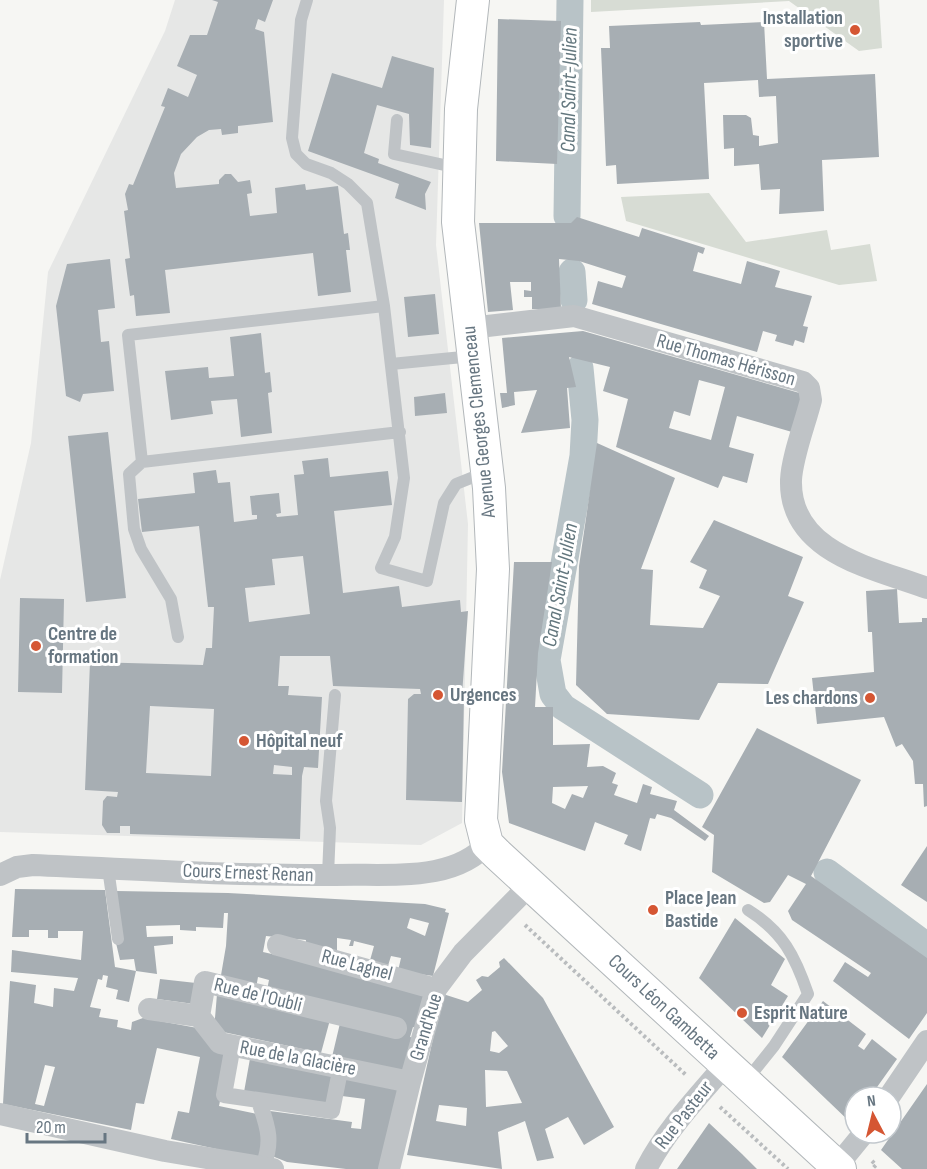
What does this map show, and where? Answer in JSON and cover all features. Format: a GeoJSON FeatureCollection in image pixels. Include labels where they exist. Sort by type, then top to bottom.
{"type":"FeatureCollection","features":[{"type":"Feature","properties":{"kind":"main road","name":"Avenue Georges Clemenceau"},"geometry":{"type":"LineString","coordinates":[[473,0],[461,108],[458,222],[487,472],[493,569],[481,820],[487,844]]}},
{"type":"Feature","properties":{"kind":"main road","name":"Cours Léon Gambetta"},"geometry":{"type":"LineString","coordinates":[[487,844],[839,1167]]}},
{"type":"Feature","properties":{"kind":"street","name":"Rue Thomas Hérisson"},"geometry":{"type":"LineString","coordinates":[[471,342],[574,316],[803,382],[809,388],[811,400],[791,478],[792,501],[798,518],[826,549],[927,588]]}},
{"type":"Feature","properties":{"kind":"street","name":"Cours Ernest Renan"},"geometry":{"type":"LineString","coordinates":[[1,874],[16,867],[33,865],[328,875],[436,871],[462,863],[478,854],[487,844]]}},
{"type":"Feature","properties":{"kind":"street","name":"Grand'Rue"},"geometry":{"type":"LineString","coordinates":[[389,1169],[410,1082],[410,1032],[436,989],[463,953],[532,883]]}},
{"type":"Feature","properties":{"kind":"street","name":"Rue Lagnel"},"geometry":{"type":"LineString","coordinates":[[278,945],[436,989]]}},
{"type":"Feature","properties":{"kind":"street","name":"Rue de l'Oubli"},"geometry":{"type":"LineString","coordinates":[[149,1009],[199,1016],[205,982],[410,1032]]}},
{"type":"Feature","properties":{"kind":"street","name":"Rue de la Glacière"},"geometry":{"type":"LineString","coordinates":[[199,1016],[220,1043],[410,1082]]}},
{"type":"Feature","properties":{"kind":"street"},"geometry":{"type":"LineString","coordinates":[[897,1085],[927,1041]]}},
{"type":"Feature","properties":{"kind":"street"},"geometry":{"type":"LineString","coordinates":[[233,1045],[224,1095],[332,1111],[341,1066]]}},
{"type":"Feature","properties":{"kind":"street","name":"Rue Pasteur"},"geometry":{"type":"LineString","coordinates":[[646,1169],[658,1146],[686,1108],[703,1091],[736,1073]]}},
{"type":"Feature","properties":{"kind":"street"},"geometry":{"type":"LineString","coordinates":[[0,1114],[165,1151],[268,1168],[270,1148],[268,1127],[259,1101]]}},
{"type":"Feature","properties":{"kind":"street"},"geometry":{"type":"LineString","coordinates":[[839,1167],[855,1145]]}},
{"type":"Feature","properties":{"kind":"lane"},"geometry":{"type":"LineString","coordinates":[[307,0],[301,20],[292,138],[296,154],[306,164],[331,173],[348,184],[367,203],[384,306],[404,478],[395,537],[381,568],[427,581],[444,503],[456,484],[487,472]]}},
{"type":"Feature","properties":{"kind":"lane"},"geometry":{"type":"LineString","coordinates":[[397,120],[394,154],[459,168]]}},
{"type":"Feature","properties":{"kind":"lane"},"geometry":{"type":"LineString","coordinates":[[142,462],[128,335],[384,306]]}},
{"type":"Feature","properties":{"kind":"lane"},"geometry":{"type":"LineString","coordinates":[[391,364],[471,342]]}},
{"type":"Feature","properties":{"kind":"lane"},"geometry":{"type":"LineString","coordinates":[[178,637],[171,599],[141,549],[134,529],[129,474],[142,462],[400,432]]}},
{"type":"Feature","properties":{"kind":"lane"},"geometry":{"type":"LineString","coordinates":[[328,875],[330,828],[326,801],[335,695]]}},
{"type":"Feature","properties":{"kind":"lane"},"geometry":{"type":"LineString","coordinates":[[108,868],[118,939]]}},
{"type":"Feature","properties":{"kind":"lane"},"geometry":{"type":"LineString","coordinates":[[736,1073],[774,1046],[808,994],[797,961],[783,940],[767,922],[748,910]]}},
{"type":"Feature","properties":{"kind":"path"},"geometry":{"type":"LineString","coordinates":[[507,908],[788,1169]]}},
{"type":"Feature","properties":{"kind":"shaded area"},"geometry":{"type":"Polygon","coordinates":[[[175,0],[444,0],[436,245],[468,524],[462,823],[421,845],[0,832],[0,580],[31,443],[48,272],[165,31],[175,0]]]}},
{"type":"Feature","properties":{"kind":"shaded area","name":"Installation sportive"},"geometry":{"type":"Polygon","coordinates":[[[591,0],[879,0],[882,48],[859,51],[789,1],[591,12],[591,0]]]}},
{"type":"Feature","properties":{"kind":"shaded area"},"geometry":{"type":"Polygon","coordinates":[[[709,193],[746,242],[827,230],[831,250],[870,244],[877,281],[839,285],[626,221],[621,197],[709,193]]]}},
{"type":"Feature","properties":{"kind":"building"},"geometry":{"type":"Polygon","coordinates":[[[212,0],[273,0],[265,22],[258,19],[255,29],[264,32],[273,122],[238,126],[238,133],[222,135],[221,129],[209,130],[197,137],[181,154],[174,173],[176,188],[219,184],[219,180],[225,174],[231,174],[238,182],[250,180],[252,193],[247,194],[250,216],[277,213],[275,188],[305,184],[306,190],[338,186],[344,234],[348,233],[350,250],[346,250],[351,292],[318,296],[313,253],[165,270],[170,313],[136,316],[134,295],[130,296],[125,259],[130,258],[124,211],[128,210],[125,194],[129,184],[133,185],[165,107],[161,106],[168,88],[188,97],[197,75],[177,66],[190,35],[207,35],[218,2],[212,0]]]}},
{"type":"Feature","properties":{"kind":"building"},"geometry":{"type":"Polygon","coordinates":[[[498,19],[561,21],[557,164],[496,161],[498,19]]]}},
{"type":"Feature","properties":{"kind":"building"},"geometry":{"type":"Polygon","coordinates":[[[700,22],[701,25],[764,22],[767,79],[875,74],[879,157],[822,160],[824,211],[779,214],[780,189],[761,190],[759,164],[734,166],[734,148],[724,149],[723,115],[746,115],[751,118],[753,135],[759,136],[759,146],[778,143],[776,96],[759,97],[758,80],[704,83],[709,179],[617,184],[616,165],[606,166],[601,48],[610,48],[609,26],[700,22]]]}},
{"type":"Feature","properties":{"kind":"building"},"geometry":{"type":"Polygon","coordinates":[[[392,56],[434,68],[431,148],[410,145],[409,114],[377,105],[364,153],[379,159],[378,163],[431,182],[425,194],[426,210],[395,198],[399,184],[308,151],[332,73],[382,88],[392,56]]]}},
{"type":"Feature","properties":{"kind":"building"},"geometry":{"type":"Polygon","coordinates":[[[577,217],[639,237],[642,228],[705,248],[703,254],[698,252],[693,271],[741,284],[747,261],[780,271],[775,287],[812,296],[803,326],[808,327],[804,343],[795,340],[793,346],[775,341],[777,335],[763,331],[757,352],[592,304],[598,281],[622,288],[626,276],[579,261],[559,259],[561,309],[532,309],[532,297],[524,297],[524,290],[531,291],[531,282],[510,282],[513,310],[488,312],[479,223],[571,223],[577,217]]]}},
{"type":"Feature","properties":{"kind":"building"},"geometry":{"type":"Polygon","coordinates":[[[110,259],[115,308],[98,310],[101,342],[109,341],[114,391],[83,394],[80,402],[66,396],[56,306],[67,264],[110,259]]]}},
{"type":"Feature","properties":{"kind":"building"},"geometry":{"type":"Polygon","coordinates":[[[435,294],[439,334],[408,337],[404,297],[435,294]]]}},
{"type":"Feature","properties":{"kind":"building"},"geometry":{"type":"Polygon","coordinates":[[[583,331],[803,394],[792,432],[737,416],[729,447],[754,454],[747,483],[723,476],[718,488],[616,447],[628,399],[603,391],[610,367],[569,357],[576,387],[567,388],[570,428],[521,433],[537,390],[514,392],[515,405],[502,408],[500,393],[507,393],[502,338],[583,331]],[[699,380],[690,416],[674,411],[669,428],[711,440],[725,387],[699,380]]]}},
{"type":"Feature","properties":{"kind":"building"},"geometry":{"type":"Polygon","coordinates":[[[261,333],[265,373],[270,372],[272,392],[268,393],[272,433],[241,437],[237,399],[211,401],[213,414],[171,420],[165,371],[208,367],[209,378],[234,376],[230,337],[261,333]]]}},
{"type":"Feature","properties":{"kind":"building"},"geometry":{"type":"Polygon","coordinates":[[[445,393],[447,413],[415,416],[414,397],[445,393]]]}},
{"type":"Feature","properties":{"kind":"building"},"geometry":{"type":"Polygon","coordinates":[[[108,432],[126,598],[86,602],[68,436],[108,432]]]}},
{"type":"Feature","properties":{"kind":"building"},"geometry":{"type":"Polygon","coordinates":[[[597,443],[675,478],[641,569],[653,570],[650,625],[703,628],[720,596],[699,588],[707,570],[690,562],[714,520],[803,557],[788,596],[804,602],[768,684],[718,683],[699,720],[607,714],[576,685],[579,566],[597,443]]]}},
{"type":"Feature","properties":{"kind":"building"},"geometry":{"type":"Polygon","coordinates":[[[328,458],[330,477],[388,471],[392,505],[334,511],[343,593],[399,586],[402,607],[460,600],[461,612],[468,611],[462,695],[464,695],[462,802],[406,800],[408,699],[414,694],[421,694],[420,689],[333,686],[330,656],[280,656],[278,686],[289,686],[288,695],[322,697],[318,768],[304,767],[302,776],[300,839],[130,834],[130,826],[120,826],[120,833],[107,833],[102,825],[103,801],[107,796],[117,797],[118,792],[85,790],[90,662],[203,665],[206,648],[212,648],[214,607],[208,607],[199,526],[142,532],[138,499],[195,493],[193,473],[216,470],[218,483],[230,482],[234,522],[257,519],[257,515],[252,515],[250,496],[279,493],[281,513],[276,514],[277,517],[298,515],[294,475],[304,474],[302,461],[328,458]],[[303,556],[272,559],[275,585],[245,588],[249,622],[310,614],[303,556]],[[150,706],[146,773],[211,776],[214,709],[150,706]],[[274,765],[273,774],[292,775],[292,767],[274,765]]]}},
{"type":"Feature","properties":{"kind":"building"},"geometry":{"type":"Polygon","coordinates":[[[514,562],[552,562],[538,653],[535,707],[553,707],[553,745],[590,744],[587,767],[603,766],[616,773],[612,783],[618,785],[614,795],[637,803],[643,784],[652,787],[650,794],[677,801],[674,810],[709,836],[705,841],[671,818],[657,814],[655,819],[650,818],[641,851],[624,844],[628,835],[595,822],[585,851],[509,823],[502,772],[514,562]],[[588,786],[553,787],[552,803],[565,809],[572,794],[583,798],[588,786]]]}},
{"type":"Feature","properties":{"kind":"building","name":"Les chardons"},"geometry":{"type":"Polygon","coordinates":[[[897,589],[899,623],[922,622],[922,618],[927,618],[927,806],[924,807],[923,784],[915,784],[913,761],[902,744],[896,747],[884,717],[817,724],[812,678],[874,672],[872,632],[868,632],[866,591],[897,589]]]}},
{"type":"Feature","properties":{"kind":"building"},"geometry":{"type":"Polygon","coordinates":[[[20,598],[64,599],[62,693],[18,692],[20,598]]]}},
{"type":"Feature","properties":{"kind":"building"},"geometry":{"type":"Polygon","coordinates":[[[757,728],[861,780],[811,876],[927,958],[927,1013],[909,1039],[833,981],[845,962],[868,977],[871,973],[792,920],[788,911],[806,884],[788,875],[770,902],[764,903],[712,872],[714,835],[702,827],[757,728]]]}},
{"type":"Feature","properties":{"kind":"building"},"geometry":{"type":"Polygon","coordinates":[[[927,846],[927,902],[901,885],[927,846]]]}},
{"type":"Feature","properties":{"kind":"building"},"geometry":{"type":"Polygon","coordinates":[[[15,889],[105,890],[115,967],[136,971],[129,1002],[116,999],[118,990],[106,987],[108,976],[103,975],[102,980],[98,979],[90,1007],[101,1009],[99,1017],[118,1020],[117,1027],[131,1030],[132,1022],[143,1018],[203,1029],[231,1048],[219,1106],[257,1114],[263,1122],[262,1159],[171,1139],[178,1111],[189,1113],[200,1057],[157,1048],[144,1104],[136,1103],[131,1130],[3,1104],[10,981],[36,985],[34,1003],[53,1007],[54,988],[74,991],[78,978],[11,972],[12,950],[81,960],[83,931],[58,931],[58,938],[48,938],[48,930],[29,930],[29,937],[12,937],[15,889]],[[45,1065],[35,1104],[44,1106],[55,1067],[45,1065]]]}},
{"type":"Feature","properties":{"kind":"building"},"geometry":{"type":"Polygon","coordinates":[[[117,891],[228,893],[425,904],[446,909],[445,912],[449,913],[433,976],[398,971],[401,958],[391,956],[387,969],[369,964],[374,946],[354,941],[353,946],[349,946],[351,940],[337,938],[337,957],[305,949],[306,940],[266,936],[263,952],[430,990],[419,1029],[413,1027],[410,1037],[414,1038],[406,1076],[332,1057],[341,1019],[267,990],[269,980],[258,977],[256,988],[220,981],[226,946],[228,913],[224,913],[223,928],[196,927],[196,931],[180,930],[180,925],[146,926],[147,937],[173,936],[173,944],[154,946],[157,974],[136,971],[134,959],[120,960],[116,943],[117,891]],[[410,918],[407,928],[425,936],[429,923],[410,918]]]}},
{"type":"Feature","properties":{"kind":"building"},"geometry":{"type":"Polygon","coordinates":[[[735,918],[785,959],[771,985],[788,996],[762,1038],[699,978],[735,918]]]}},
{"type":"Feature","properties":{"kind":"building"},"geometry":{"type":"Polygon","coordinates":[[[504,958],[543,998],[614,1127],[584,1145],[568,1117],[545,1129],[554,1158],[537,1161],[525,1121],[498,1132],[502,1169],[407,1155],[443,994],[468,1002],[482,990],[476,980],[482,976],[488,977],[500,967],[499,962],[504,958]],[[495,1031],[492,1032],[490,1051],[499,1053],[508,1046],[495,1031]],[[485,1070],[486,1107],[522,1103],[507,1071],[485,1070]],[[439,1105],[436,1121],[466,1126],[467,1108],[439,1105]]]}},
{"type":"Feature","properties":{"kind":"building"},"geometry":{"type":"Polygon","coordinates":[[[160,979],[196,983],[194,1004],[157,999],[160,979]]]}},
{"type":"Feature","properties":{"kind":"building"},"geometry":{"type":"Polygon","coordinates":[[[217,994],[331,1016],[321,1053],[214,1030],[217,994]]]}},
{"type":"Feature","properties":{"kind":"building"},"geometry":{"type":"Polygon","coordinates":[[[823,1001],[866,1034],[858,1046],[864,1050],[872,1039],[897,1059],[879,1085],[843,1085],[843,1115],[782,1057],[823,1001]]]}},
{"type":"Feature","properties":{"kind":"building"},"geometry":{"type":"Polygon","coordinates":[[[251,1053],[336,1070],[330,1108],[244,1092],[251,1053]]]}},
{"type":"Feature","properties":{"kind":"building"},"geometry":{"type":"Polygon","coordinates":[[[345,1072],[402,1087],[380,1169],[346,1169],[287,1162],[272,1156],[270,1111],[352,1122],[351,1128],[361,1129],[365,1099],[342,1096],[345,1072]]]}},
{"type":"Feature","properties":{"kind":"building"},"geometry":{"type":"Polygon","coordinates":[[[927,1084],[927,1169],[902,1169],[881,1150],[884,1145],[903,1145],[903,1118],[927,1084]]]}},
{"type":"Feature","properties":{"kind":"building"},"geometry":{"type":"Polygon","coordinates":[[[709,1123],[742,1154],[757,1169],[677,1169],[709,1123]]]}},
{"type":"Feature","properties":{"kind":"waterway","name":"Canal Saint-Julien"},"geometry":{"type":"LineString","coordinates":[[567,216],[570,0]]}},
{"type":"Feature","properties":{"kind":"waterway","name":"Canal Saint-Julien"},"geometry":{"type":"LineString","coordinates":[[572,272],[574,300]]}},
{"type":"Feature","properties":{"kind":"waterway","name":"Canal Saint-Julien"},"geometry":{"type":"LineString","coordinates":[[580,368],[585,420],[583,456],[547,660],[553,694],[563,707],[700,795]]}},
{"type":"Feature","properties":{"kind":"waterway","name":"Canal Saint-Julien"},"geometry":{"type":"LineString","coordinates":[[827,872],[927,946]]}},
{"type":"Feature","properties":{"kind":"place","name":"Installation sportive"},"geometry":{"type":"Point","coordinates":[855,30]}},
{"type":"Feature","properties":{"kind":"place","name":"Centre de formation"},"geometry":{"type":"Point","coordinates":[36,646]}},
{"type":"Feature","properties":{"kind":"place","name":"Urgences"},"geometry":{"type":"Point","coordinates":[438,695]}},
{"type":"Feature","properties":{"kind":"place","name":"Les chardons"},"geometry":{"type":"Point","coordinates":[870,698]}},
{"type":"Feature","properties":{"kind":"place","name":"Hôpital neuf"},"geometry":{"type":"Point","coordinates":[244,741]}},
{"type":"Feature","properties":{"kind":"place","name":"Place Jean Bastide"},"geometry":{"type":"Point","coordinates":[653,910]}},
{"type":"Feature","properties":{"kind":"place","name":"Esprit Nature"},"geometry":{"type":"Point","coordinates":[742,1013]}}]}
